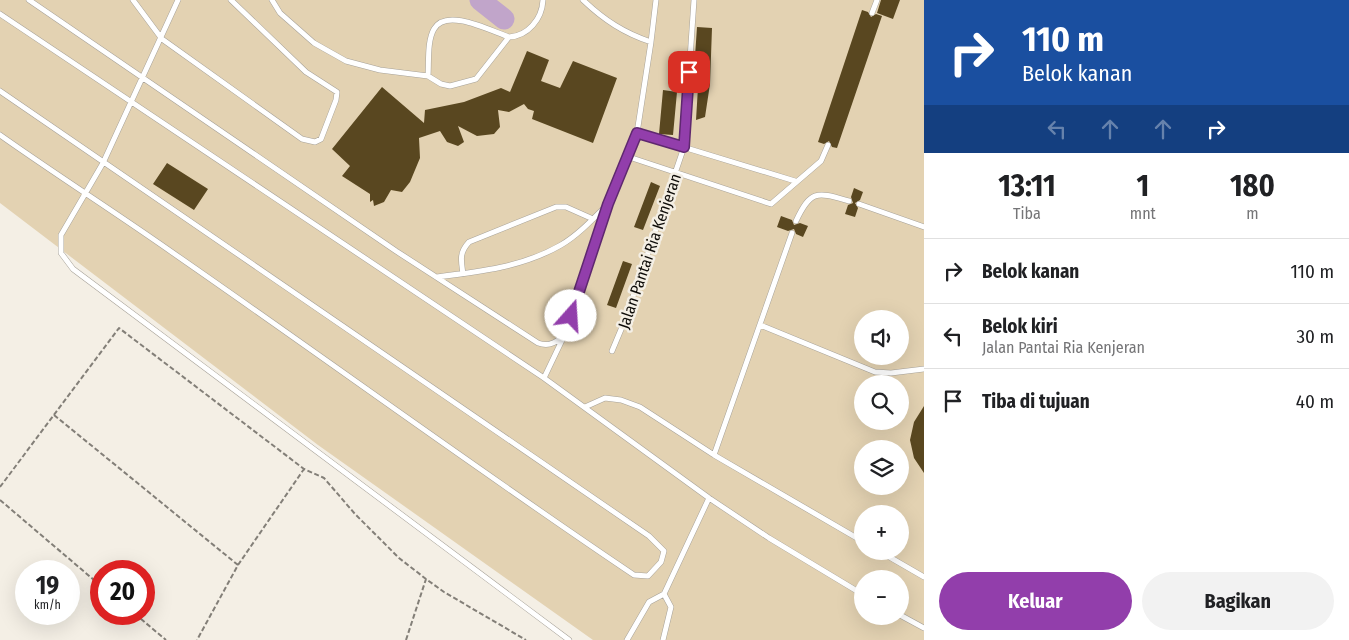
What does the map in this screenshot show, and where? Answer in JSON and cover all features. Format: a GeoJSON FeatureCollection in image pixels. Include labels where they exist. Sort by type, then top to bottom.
{"type":"FeatureCollection","features":[{"type":"Feature","properties":{"kind":"lane"},"geometry":{"type":"LineString","coordinates":[[30,0],[435,277],[538,343],[545,345],[556,342],[565,334]]}},
{"type":"Feature","properties":{"kind":"lane"},"geometry":{"type":"LineString","coordinates":[[133,0],[162,39],[302,139],[315,142],[320,139],[336,100],[336,92],[306,72],[231,0]]}},
{"type":"Feature","properties":{"kind":"lane"},"geometry":{"type":"LineString","coordinates":[[178,0],[162,39],[103,163],[86,196],[61,235],[61,253],[73,269],[569,640]]}},
{"type":"Feature","properties":{"kind":"lane"},"geometry":{"type":"LineString","coordinates":[[272,0],[280,13],[314,43],[346,61],[380,70],[428,76],[440,84],[450,86],[476,80],[509,37]]}},
{"type":"Feature","properties":{"kind":"lane"},"geometry":{"type":"LineString","coordinates":[[428,76],[431,38],[434,29],[441,21],[452,19],[463,21],[509,37],[521,36],[530,30],[542,7],[543,0]]}},
{"type":"Feature","properties":{"kind":"lane"},"geometry":{"type":"LineString","coordinates":[[583,0],[598,14],[623,31],[651,42]]}},
{"type":"Feature","properties":{"kind":"lane"},"geometry":{"type":"LineString","coordinates":[[544,378],[565,334],[608,204],[629,157],[637,133],[656,0]]}},
{"type":"Feature","properties":{"kind":"lane","name":"Jalan Pantai Ria Kenjeran"},"geometry":{"type":"LineString","coordinates":[[612,351],[684,147],[694,0]]}},
{"type":"Feature","properties":{"kind":"lane"},"geometry":{"type":"LineString","coordinates":[[872,13],[877,0]]}},
{"type":"Feature","properties":{"kind":"lane"},"geometry":{"type":"LineString","coordinates":[[0,14],[544,378],[709,498],[769,538],[854,589]]}},
{"type":"Feature","properties":{"kind":"lane"},"geometry":{"type":"LineString","coordinates":[[0,91],[649,536],[664,551],[662,562],[648,576],[634,574],[498,483],[174,254],[86,196],[0,135]]}},
{"type":"Feature","properties":{"kind":"lane"},"geometry":{"type":"LineString","coordinates":[[637,133],[795,181]]}},
{"type":"Feature","properties":{"kind":"lane"},"geometry":{"type":"LineString","coordinates":[[629,157],[772,204],[795,181],[821,161],[828,145]]}},
{"type":"Feature","properties":{"kind":"lane"},"geometry":{"type":"LineString","coordinates":[[796,221],[804,203],[812,196],[825,194],[849,201]]}},
{"type":"Feature","properties":{"kind":"lane"},"geometry":{"type":"LineString","coordinates":[[435,277],[463,274],[531,260],[563,244],[608,204]]}},
{"type":"Feature","properties":{"kind":"lane"},"geometry":{"type":"LineString","coordinates":[[859,204],[924,227]]}},
{"type":"Feature","properties":{"kind":"lane"},"geometry":{"type":"LineString","coordinates":[[463,274],[460,257],[469,242],[556,207],[576,210],[593,219]]}},
{"type":"Feature","properties":{"kind":"lane"},"geometry":{"type":"LineString","coordinates":[[714,455],[792,233]]}},
{"type":"Feature","properties":{"kind":"lane"},"geometry":{"type":"LineString","coordinates":[[760,325],[875,372],[891,373],[924,369]]}},
{"type":"Feature","properties":{"kind":"lane"},"geometry":{"type":"LineString","coordinates":[[585,407],[605,398],[634,404],[714,455],[854,536]]}},
{"type":"Feature","properties":{"kind":"lane"},"geometry":{"type":"LineString","coordinates":[[627,640],[649,602],[664,594],[709,498]]}},
{"type":"Feature","properties":{"kind":"lane"},"geometry":{"type":"LineString","coordinates":[[895,560],[924,577]]}},
{"type":"Feature","properties":{"kind":"lane"},"geometry":{"type":"LineString","coordinates":[[663,640],[671,607],[664,594]]}},
{"type":"Feature","properties":{"kind":"lane"},"geometry":{"type":"LineString","coordinates":[[909,620],[924,628]]}},
{"type":"Feature","properties":{"kind":"path"},"geometry":{"type":"LineString","coordinates":[[0,487],[119,328],[304,469],[324,478],[355,514],[399,558],[426,579],[444,592],[526,640]]}},
{"type":"Feature","properties":{"kind":"path"},"geometry":{"type":"LineString","coordinates":[[54,415],[238,565]]}},
{"type":"Feature","properties":{"kind":"path"},"geometry":{"type":"LineString","coordinates":[[197,640],[238,565],[304,469]]}},
{"type":"Feature","properties":{"kind":"path"},"geometry":{"type":"LineString","coordinates":[[0,500],[90,577]]}},
{"type":"Feature","properties":{"kind":"path"},"geometry":{"type":"LineString","coordinates":[[406,640],[426,579]]}},
{"type":"Feature","properties":{"kind":"path"},"geometry":{"type":"LineString","coordinates":[[148,625],[166,640]]}},
{"type":"Feature","properties":{"kind":"shaded area"},"geometry":{"type":"Polygon","coordinates":[[[0,0],[924,0],[924,640],[593,640],[318,445],[0,203],[0,0]]]}},
{"type":"Feature","properties":{"kind":"building"},"geometry":{"type":"Polygon","coordinates":[[[881,0],[900,0],[893,19],[877,13],[881,0]]]}},
{"type":"Feature","properties":{"kind":"building"},"geometry":{"type":"Polygon","coordinates":[[[862,10],[868,12],[871,17],[876,14],[882,16],[837,148],[832,147],[829,141],[824,144],[818,142],[862,10]]]}},
{"type":"Feature","properties":{"kind":"building"},"geometry":{"type":"Polygon","coordinates":[[[697,27],[712,28],[710,84],[705,117],[696,120],[699,71],[694,71],[697,27]]]}},
{"type":"Feature","properties":{"kind":"building"},"geometry":{"type":"Polygon","coordinates":[[[527,51],[549,60],[541,81],[560,88],[573,61],[617,78],[593,143],[532,119],[534,111],[528,109],[524,104],[509,112],[498,110],[500,127],[494,134],[477,136],[458,126],[464,142],[458,146],[447,142],[440,131],[419,138],[420,158],[410,182],[402,192],[391,190],[384,202],[374,206],[373,200],[370,202],[370,194],[342,176],[350,166],[332,149],[382,87],[424,123],[425,110],[464,102],[501,88],[510,92],[527,51]]]}},
{"type":"Feature","properties":{"kind":"building"},"geometry":{"type":"Polygon","coordinates":[[[663,90],[677,92],[673,135],[659,134],[663,90]]]}},
{"type":"Feature","properties":{"kind":"building"},"geometry":{"type":"Polygon","coordinates":[[[167,163],[208,189],[194,210],[153,184],[167,163]]]}},
{"type":"Feature","properties":{"kind":"building"},"geometry":{"type":"Polygon","coordinates":[[[651,182],[660,186],[643,230],[634,227],[651,182]]]}},
{"type":"Feature","properties":{"kind":"building"},"geometry":{"type":"Polygon","coordinates":[[[854,188],[863,192],[860,200],[855,203],[858,208],[855,217],[845,214],[848,205],[853,203],[851,197],[854,188]]]}},
{"type":"Feature","properties":{"kind":"building"},"geometry":{"type":"Polygon","coordinates":[[[781,216],[792,220],[794,225],[800,223],[808,226],[803,237],[796,234],[794,229],[788,231],[777,227],[781,216]]]}},
{"type":"Feature","properties":{"kind":"building"},"geometry":{"type":"Polygon","coordinates":[[[623,261],[632,264],[616,308],[607,305],[623,261]]]}},
{"type":"Feature","properties":{"kind":"building"},"geometry":{"type":"Polygon","coordinates":[[[924,406],[924,473],[914,458],[910,440],[914,422],[924,406]]]}},
{"type":"Feature","properties":{"kind":"waterway"},"geometry":{"type":"LineString","coordinates":[[480,0],[504,19]]}},
{"type":"Feature","properties":{"kind":"route"},"geometry":{"type":"LineString","coordinates":[[571,316],[608,204],[629,157],[637,133],[684,147],[689,72]]}}]}
